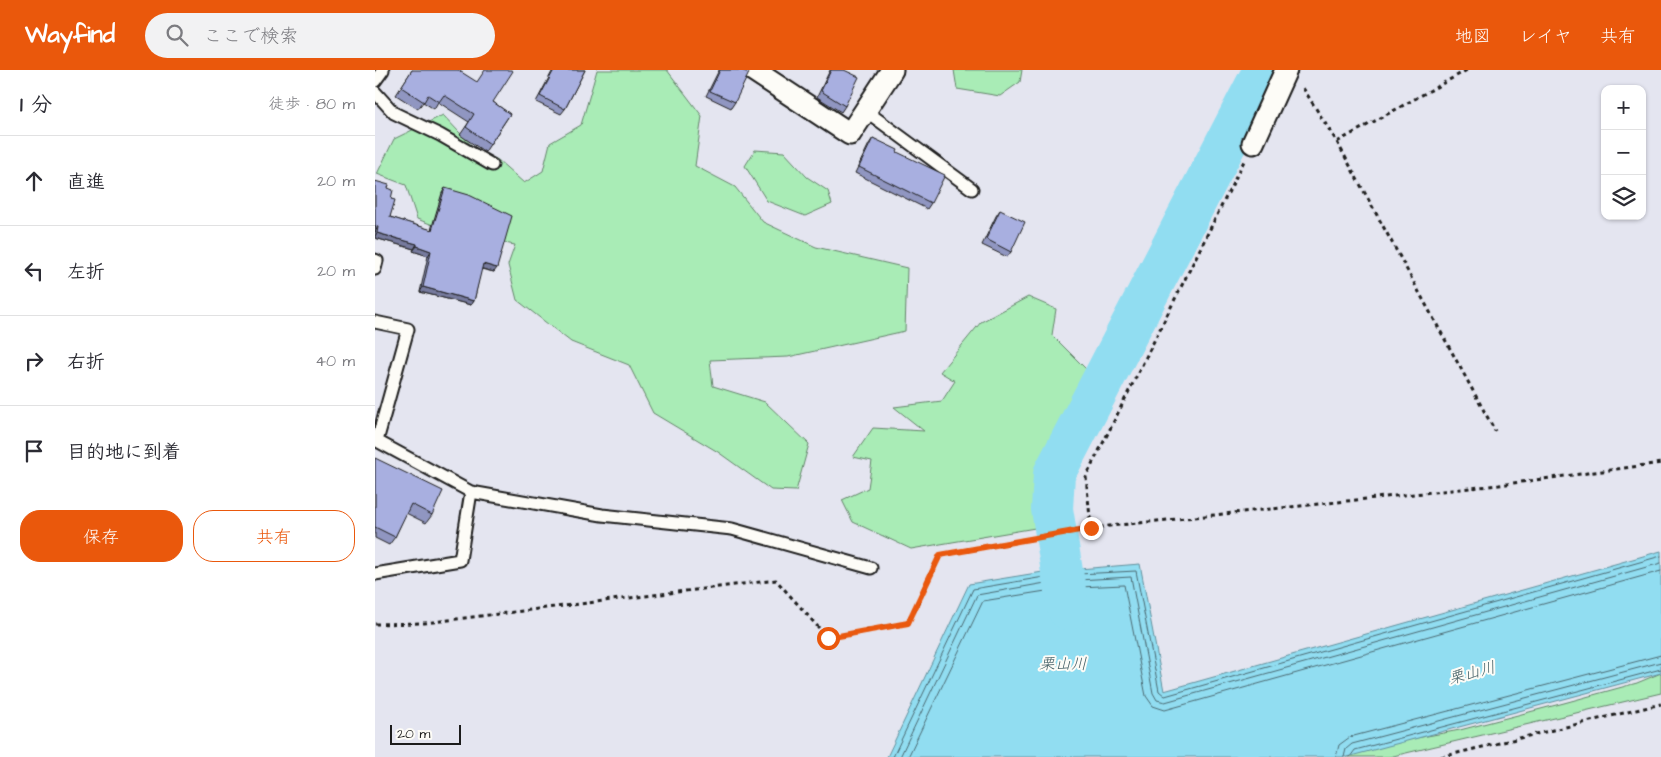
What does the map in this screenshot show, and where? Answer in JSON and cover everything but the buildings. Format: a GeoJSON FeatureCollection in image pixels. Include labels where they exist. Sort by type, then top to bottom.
{"type":"FeatureCollection","features":[{"type":"Feature","properties":{"kind":"street"},"geometry":{"type":"LineString","coordinates":[[753,70],[850,134],[892,70]]}},
{"type":"Feature","properties":{"kind":"street"},"geometry":{"type":"LineString","coordinates":[[1253,143],[1286,70]]}},
{"type":"Feature","properties":{"kind":"lane"},"geometry":{"type":"LineString","coordinates":[[375,81],[383,70]]}},
{"type":"Feature","properties":{"kind":"lane"},"geometry":{"type":"LineString","coordinates":[[375,92],[394,113],[440,135],[492,165]]}},
{"type":"Feature","properties":{"kind":"lane"},"geometry":{"type":"LineString","coordinates":[[866,111],[972,188]]}},
{"type":"Feature","properties":{"kind":"lane"},"geometry":{"type":"LineString","coordinates":[[375,260],[377,261],[375,269]]}},
{"type":"Feature","properties":{"kind":"lane"},"geometry":{"type":"LineString","coordinates":[[375,322],[408,329],[377,441],[471,492],[602,515],[731,529],[871,568]]}},
{"type":"Feature","properties":{"kind":"lane"},"geometry":{"type":"LineString","coordinates":[[375,574],[460,560],[471,492]]}},
{"type":"Feature","properties":{"kind":"path"},"geometry":{"type":"LineString","coordinates":[[1337,142],[1467,70]]}},
{"type":"Feature","properties":{"kind":"path"},"geometry":{"type":"LineString","coordinates":[[1302,85],[1337,142],[1495,431]]}},
{"type":"Feature","properties":{"kind":"path"},"geometry":{"type":"LineString","coordinates":[[1091,528],[1086,476],[1253,143]]}},
{"type":"Feature","properties":{"kind":"path"},"geometry":{"type":"LineString","coordinates":[[375,624],[424,623],[776,580],[828,638],[908,623],[940,555],[1091,528],[1499,485],[1661,463]]}},
{"type":"Feature","properties":{"kind":"path"},"geometry":{"type":"LineString","coordinates":[[1441,757],[1661,704]]}},
{"type":"Feature","properties":{"kind":"green space"},"geometry":{"type":"Polygon","coordinates":[[[597,70],[667,70],[702,116],[695,166],[735,187],[763,222],[816,247],[907,268],[905,331],[788,357],[710,360],[713,386],[765,402],[809,444],[796,491],[771,490],[718,452],[653,413],[629,365],[571,342],[517,300],[508,265],[515,245],[457,234],[417,219],[406,185],[377,174],[394,139],[443,115],[475,149],[498,160],[524,183],[543,171],[550,143],[581,125],[597,70]]]}},
{"type":"Feature","properties":{"kind":"green space"},"geometry":{"type":"Polygon","coordinates":[[[954,70],[1022,70],[1020,82],[1000,96],[957,89],[954,70]]]}},
{"type":"Feature","properties":{"kind":"green space"},"geometry":{"type":"Polygon","coordinates":[[[755,150],[784,152],[807,177],[828,191],[832,204],[805,216],[767,201],[745,166],[755,150]]]}},
{"type":"Feature","properties":{"kind":"green space"},"geometry":{"type":"Polygon","coordinates":[[[1028,297],[1056,309],[1052,335],[1090,373],[1050,462],[1041,527],[911,549],[853,522],[842,500],[868,488],[872,461],[853,457],[873,428],[924,431],[894,407],[942,401],[955,381],[940,372],[981,322],[1028,297]]]}},
{"type":"Feature","properties":{"kind":"green space"},"geometry":{"type":"Polygon","coordinates":[[[1661,673],[1661,693],[1389,757],[1346,757],[1378,745],[1460,730],[1564,703],[1637,683],[1661,673]]]}},
{"type":"Feature","properties":{"kind":"water","name":"栗山川"},"geometry":{"type":"Polygon","coordinates":[[[1071,551],[1079,569],[1140,564],[1164,691],[1661,551],[1661,673],[1347,757],[887,757],[969,584],[1049,571],[1049,553],[1071,551]]]}},
{"type":"Feature","properties":{"kind":"waterway"},"geometry":{"type":"LineString","coordinates":[[1068,609],[1052,509],[1054,474],[1264,70]]}},
{"type":"Feature","properties":{"kind":"route"},"geometry":{"type":"LineString","coordinates":[[828,638],[908,623],[940,555],[1091,528]]}}]}
